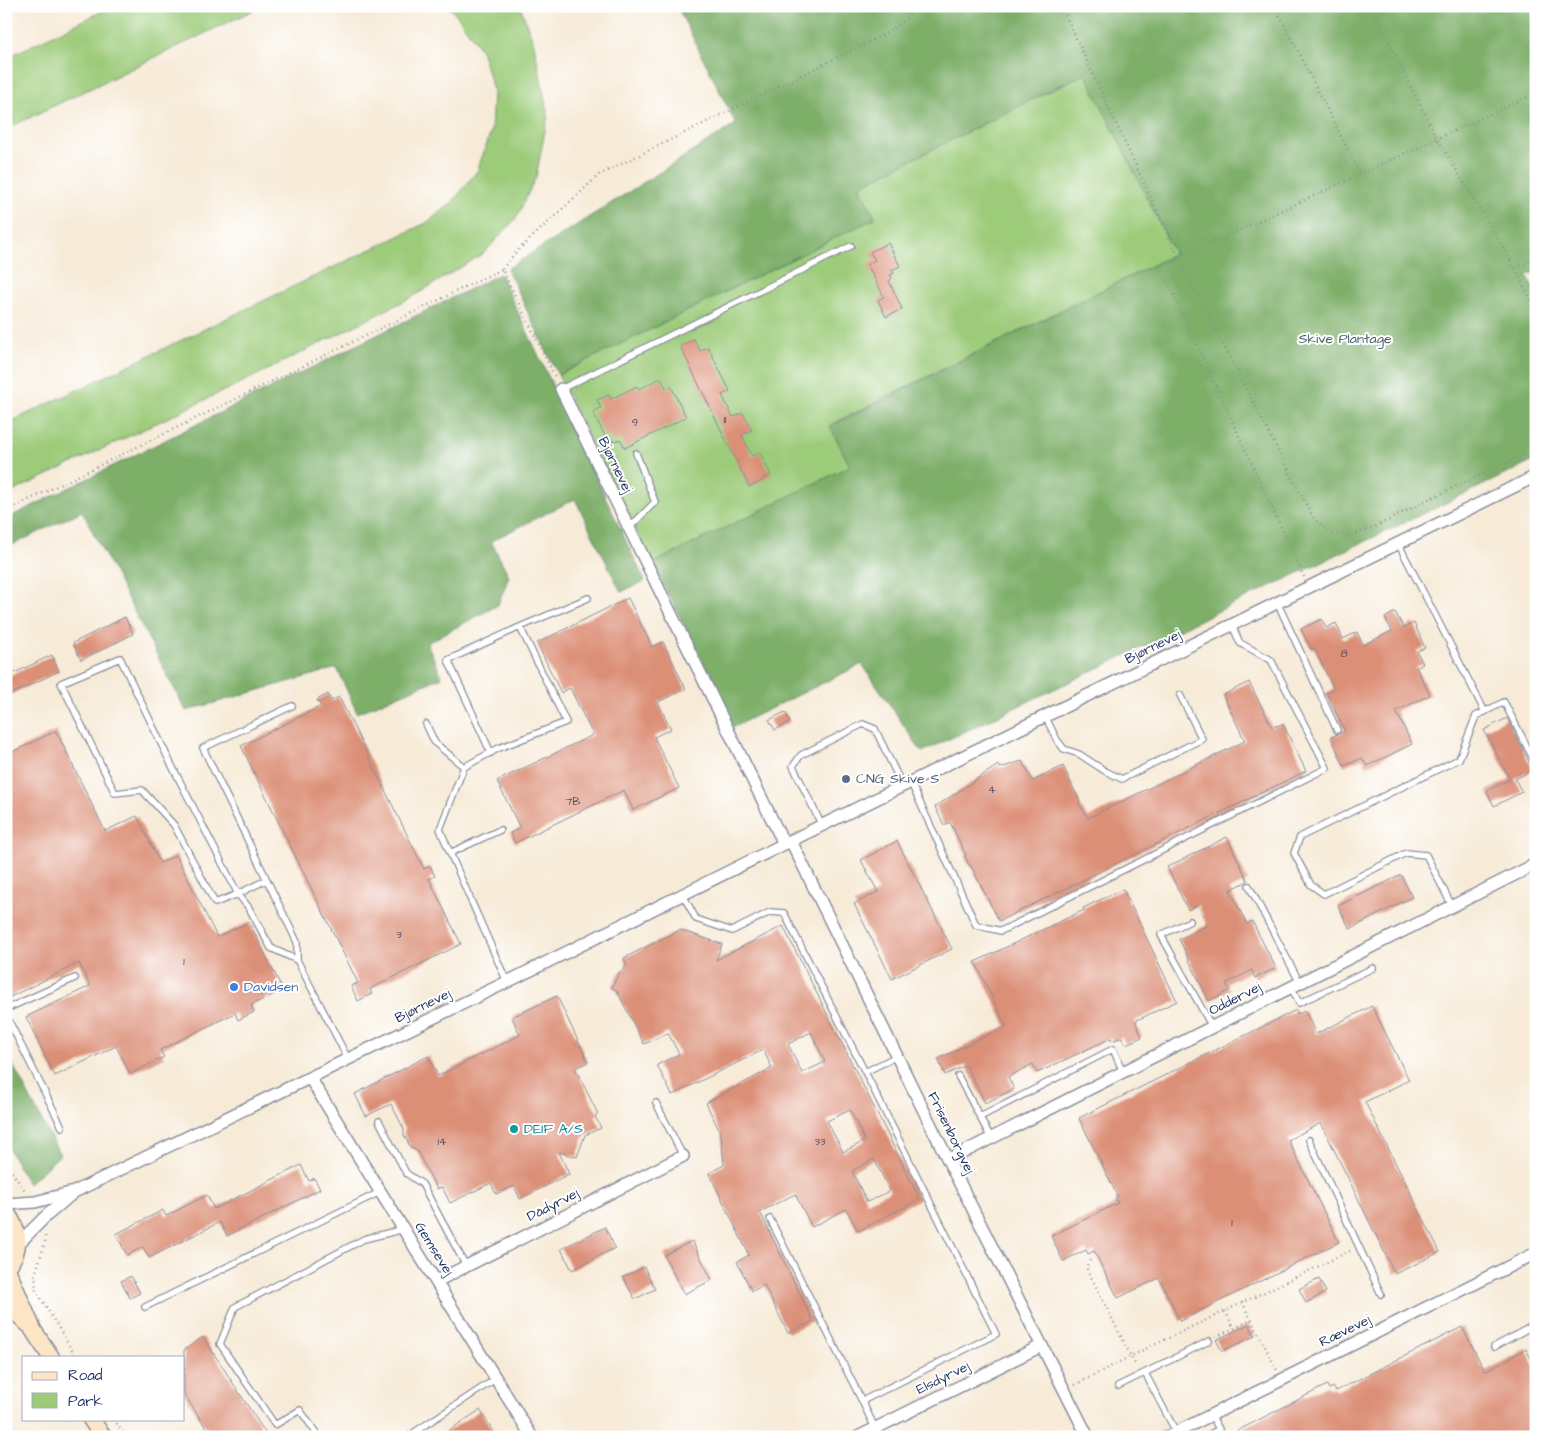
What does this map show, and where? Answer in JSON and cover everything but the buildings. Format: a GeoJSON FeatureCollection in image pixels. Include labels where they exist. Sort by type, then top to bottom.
{"type":"FeatureCollection","features":[{"type":"Feature","properties":{"kind":"main road"},"geometry":{"type":"LineString","coordinates":[[6,1212],[13,1222],[17,1234],[14,1258],[7,1269],[33,1330],[50,1356]]}},
{"type":"Feature","properties":{"kind":"main road"},"geometry":{"type":"LineString","coordinates":[[6,1303],[33,1330]]}},
{"type":"Feature","properties":{"kind":"main road"},"geometry":{"type":"LineString","coordinates":[[92,1420],[103,1437]]}},
{"type":"Feature","properties":{"kind":"street","name":"Bjørnevej"},"geometry":{"type":"LineString","coordinates":[[561,389],[788,843]]}},
{"type":"Feature","properties":{"kind":"street","name":"Bjørnevej"},"geometry":{"type":"LineString","coordinates":[[6,1204],[33,1202],[74,1192],[507,982],[1536,476]]}},
{"type":"Feature","properties":{"kind":"street","name":"Frisenborgvej"},"geometry":{"type":"LineString","coordinates":[[788,843],[1088,1437]]}},
{"type":"Feature","properties":{"kind":"street","name":"Oddervej"},"geometry":{"type":"LineString","coordinates":[[948,1160],[1536,864]]}},
{"type":"Feature","properties":{"kind":"street","name":"Gemsevej"},"geometry":{"type":"LineString","coordinates":[[310,1078],[532,1437]]}},
{"type":"Feature","properties":{"kind":"street","name":"Dådyrvej"},"geometry":{"type":"LineString","coordinates":[[437,1281],[683,1156]]}},
{"type":"Feature","properties":{"kind":"street","name":"Bjørnevej"},"geometry":{"type":"LineString","coordinates":[[17,1245],[74,1192]]}},
{"type":"Feature","properties":{"kind":"street","name":"Rævevej"},"geometry":{"type":"LineString","coordinates":[[1171,1435],[1536,1253]]}},
{"type":"Feature","properties":{"kind":"street","name":"Elsdyrvej"},"geometry":{"type":"LineString","coordinates":[[858,1437],[1041,1346]]}},
{"type":"Feature","properties":{"kind":"lane"},"geometry":{"type":"LineString","coordinates":[[561,389],[851,246]]}},
{"type":"Feature","properties":{"kind":"lane"},"geometry":{"type":"LineString","coordinates":[[629,528],[655,502],[636,453]]}},
{"type":"Feature","properties":{"kind":"lane"},"geometry":{"type":"LineString","coordinates":[[1398,543],[1485,712]]}},
{"type":"Feature","properties":{"kind":"lane"},"geometry":{"type":"LineString","coordinates":[[491,752],[448,660],[588,598]]}},
{"type":"Feature","properties":{"kind":"lane"},"geometry":{"type":"LineString","coordinates":[[1277,602],[1337,730]]}},
{"type":"Feature","properties":{"kind":"lane"},"geometry":{"type":"LineString","coordinates":[[822,826],[793,766],[801,755],[854,728],[863,724],[875,729],[907,785],[976,924],[1000,931],[1327,768],[1270,660],[1240,643],[1232,624]]}},
{"type":"Feature","properties":{"kind":"lane"},"geometry":{"type":"LineString","coordinates":[[507,982],[440,829],[464,767],[491,752],[566,722],[520,627]]}},
{"type":"Feature","properties":{"kind":"lane"},"geometry":{"type":"LineString","coordinates":[[266,880],[238,894],[215,903],[174,825],[142,790],[115,793],[62,683],[120,658],[170,762],[238,894],[249,908],[271,948],[297,960]]}},
{"type":"Feature","properties":{"kind":"lane"},"geometry":{"type":"LineString","coordinates":[[1046,716],[1057,740],[1064,749],[1079,754],[1105,771],[1122,779],[1202,740],[1180,695]]}},
{"type":"Feature","properties":{"kind":"lane"},"geometry":{"type":"LineString","coordinates":[[1452,906],[1426,855],[1406,853],[1324,894],[1310,885],[1294,853],[1300,837],[1458,758],[1476,716],[1504,702],[1536,764]]}},
{"type":"Feature","properties":{"kind":"lane"},"geometry":{"type":"LineString","coordinates":[[292,706],[203,748],[297,942],[297,960],[348,1059]]}},
{"type":"Feature","properties":{"kind":"lane"},"geometry":{"type":"LineString","coordinates":[[426,724],[434,744],[464,767]]}},
{"type":"Feature","properties":{"kind":"lane"},"geometry":{"type":"LineString","coordinates":[[450,853],[500,830]]}},
{"type":"Feature","properties":{"kind":"lane"},"geometry":{"type":"LineString","coordinates":[[1250,886],[1296,985],[1299,1003],[1372,968]]}},
{"type":"Feature","properties":{"kind":"lane"},"geometry":{"type":"LineString","coordinates":[[683,895],[696,920],[732,931],[770,912],[784,913],[996,1334],[862,1401]]}},
{"type":"Feature","properties":{"kind":"lane"},"geometry":{"type":"LineString","coordinates":[[1190,921],[1161,935],[1212,1027]]}},
{"type":"Feature","properties":{"kind":"lane"},"geometry":{"type":"LineString","coordinates":[[6,1009],[75,978]]}},
{"type":"Feature","properties":{"kind":"lane"},"geometry":{"type":"LineString","coordinates":[[6,1015],[62,1127]]}},
{"type":"Feature","properties":{"kind":"lane"},"geometry":{"type":"LineString","coordinates":[[980,1117],[1113,1049],[1124,1072]]}},
{"type":"Feature","properties":{"kind":"lane"},"geometry":{"type":"LineString","coordinates":[[865,1072],[897,1056]]}},
{"type":"Feature","properties":{"kind":"lane"},"geometry":{"type":"LineString","coordinates":[[958,1076],[992,1138]]}},
{"type":"Feature","properties":{"kind":"lane"},"geometry":{"type":"LineString","coordinates":[[656,1103],[683,1156]]}},
{"type":"Feature","properties":{"kind":"lane"},"geometry":{"type":"LineString","coordinates":[[379,1121],[406,1173],[422,1184],[466,1266]]}},
{"type":"Feature","properties":{"kind":"lane"},"geometry":{"type":"LineString","coordinates":[[1309,1140],[1381,1294]]}},
{"type":"Feature","properties":{"kind":"lane"},"geometry":{"type":"LineString","coordinates":[[145,1307],[380,1192]]}},
{"type":"Feature","properties":{"kind":"lane"},"geometry":{"type":"LineString","coordinates":[[770,1218],[875,1428]]}},
{"type":"Feature","properties":{"kind":"lane"},"geometry":{"type":"LineString","coordinates":[[318,1437],[300,1410],[275,1425],[220,1344],[235,1307],[364,1239],[404,1229]]}},
{"type":"Feature","properties":{"kind":"lane"},"geometry":{"type":"LineString","coordinates":[[1494,1347],[1536,1324]]}},
{"type":"Feature","properties":{"kind":"lane"},"geometry":{"type":"LineString","coordinates":[[1118,1386],[1209,1340]]}},
{"type":"Feature","properties":{"kind":"lane"},"geometry":{"type":"LineString","coordinates":[[1143,1374],[1171,1435]]}},
{"type":"Feature","properties":{"kind":"lane"},"geometry":{"type":"LineString","coordinates":[[407,1437],[497,1378]]}},
{"type":"Feature","properties":{"kind":"lane"},"geometry":{"type":"LineString","coordinates":[[1206,1437],[1219,1430],[1211,1415]]}},
{"type":"Feature","properties":{"kind":"path"},"geometry":{"type":"LineString","coordinates":[[6,511],[502,269],[516,252],[599,175],[885,34],[906,19],[915,6]]}},
{"type":"Feature","properties":{"kind":"path"},"geometry":{"type":"LineString","coordinates":[[1061,6],[1179,258],[1260,418],[1314,518],[1331,533],[1349,536],[1375,527],[1433,497],[1536,450]]}},
{"type":"Feature","properties":{"kind":"path"},"geometry":{"type":"LineString","coordinates":[[1275,6],[1360,175]]}},
{"type":"Feature","properties":{"kind":"path"},"geometry":{"type":"LineString","coordinates":[[1370,6],[1437,138],[1514,268],[1536,311]]}},
{"type":"Feature","properties":{"kind":"path"},"geometry":{"type":"LineString","coordinates":[[1309,587],[1168,282],[1168,272],[1172,264],[1179,258],[1536,93]]}},
{"type":"Feature","properties":{"kind":"path"},"geometry":{"type":"LineString","coordinates":[[1514,268],[1536,258]]}},
{"type":"Feature","properties":{"kind":"path"},"geometry":{"type":"LineString","coordinates":[[502,269],[561,389]]}},
{"type":"Feature","properties":{"kind":"path"},"geometry":{"type":"LineString","coordinates":[[6,1164],[33,1202]]}},
{"type":"Feature","properties":{"kind":"path"},"geometry":{"type":"LineString","coordinates":[[41,1221],[45,1230],[45,1242],[35,1275],[36,1290],[75,1356]]}},
{"type":"Feature","properties":{"kind":"path"},"geometry":{"type":"LineString","coordinates":[[1064,1391],[1130,1356],[1359,1246]]}},
{"type":"Feature","properties":{"kind":"path"},"geometry":{"type":"LineString","coordinates":[[1090,1260],[1086,1267],[1130,1356],[1143,1374]]}},
{"type":"Feature","properties":{"kind":"path"},"geometry":{"type":"LineString","coordinates":[[1242,1302],[1282,1379]]}},
{"type":"Feature","properties":{"kind":"path"},"geometry":{"type":"LineString","coordinates":[[1225,1310],[1234,1328]]}},
{"type":"Feature","properties":{"kind":"path"},"geometry":{"type":"LineString","coordinates":[[1209,1340],[1251,1320]]}},
{"type":"Feature","properties":{"kind":"path"},"geometry":{"type":"LineString","coordinates":[[115,1420],[125,1437]]}},
{"type":"Feature","properties":{"kind":"green space"},"geometry":{"type":"Polygon","coordinates":[[[113,6],[262,6],[6,129],[6,58],[113,6]]]}},
{"type":"Feature","properties":{"kind":"green space"},"geometry":{"type":"Polygon","coordinates":[[[446,6],[520,6],[534,44],[548,115],[536,177],[517,217],[484,253],[414,296],[257,375],[6,495],[6,424],[426,223],[451,204],[477,171],[491,132],[493,90],[481,50],[457,15],[446,6]]]}},
{"type":"Feature","properties":{"kind":"green space","name":"Skive Plantage"},"geometry":{"type":"Polygon","coordinates":[[[677,6],[1536,6],[1536,272],[1527,275],[1536,295],[1536,460],[922,752],[862,664],[733,727],[696,647],[652,564],[850,466],[830,426],[1175,254],[1085,73],[859,186],[875,218],[558,375],[507,269],[736,124],[677,6]]]}},
{"type":"Feature","properties":{"kind":"green space"},"geometry":{"type":"Polygon","coordinates":[[[1086,73],[1175,254],[830,425],[850,466],[652,564],[558,375],[875,218],[859,186],[1086,73]]]}},
{"type":"Feature","properties":{"kind":"green space"},"geometry":{"type":"Polygon","coordinates":[[[500,274],[645,581],[621,592],[575,499],[491,541],[509,576],[498,605],[427,643],[442,677],[357,713],[337,668],[186,711],[82,511],[6,548],[6,519],[500,274]]]}},
{"type":"Feature","properties":{"kind":"green space"},"geometry":{"type":"Polygon","coordinates":[[[6,1052],[60,1155],[28,1184],[6,1144],[6,1052]]]}},
{"type":"Feature","properties":{"kind":"place","name":"CNG Skive S"},"geometry":{"type":"Point","coordinates":[846,779]}},
{"type":"Feature","properties":{"kind":"place","name":"Davidsen"},"geometry":{"type":"Point","coordinates":[234,987]}},
{"type":"Feature","properties":{"kind":"place","name":"DEIF A/S"},"geometry":{"type":"Point","coordinates":[514,1129]}}]}
